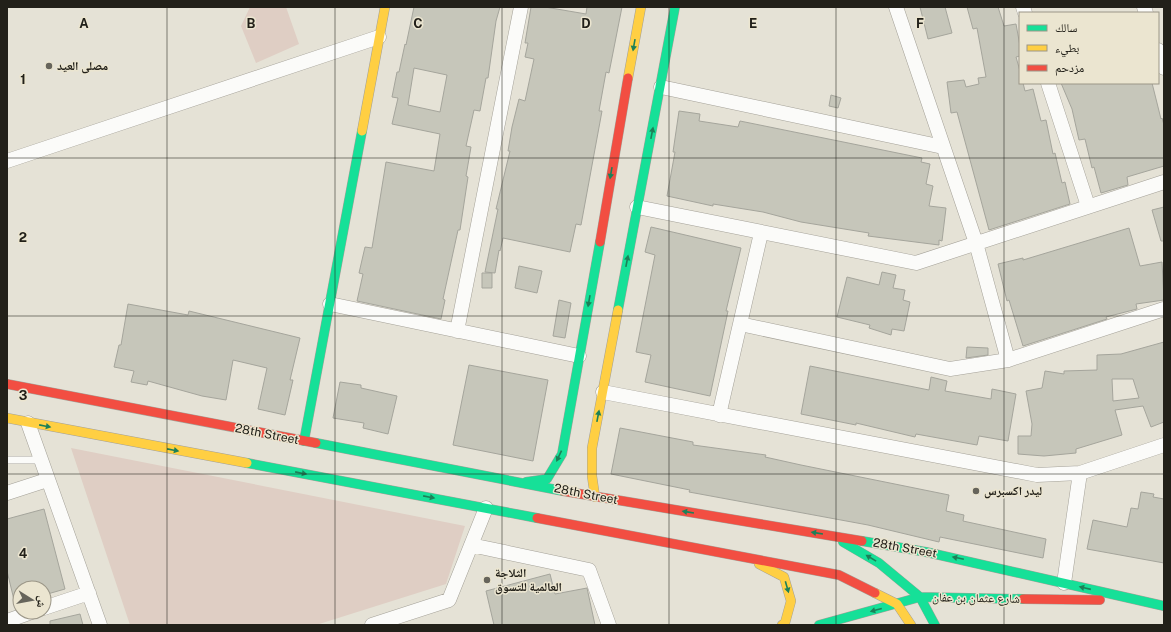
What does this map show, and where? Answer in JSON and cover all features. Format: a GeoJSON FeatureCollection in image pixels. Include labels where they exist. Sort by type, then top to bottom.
{"type":"FeatureCollection","features":[{"type":"Feature","properties":{"kind":"main road"},"geometry":{"type":"LineString","coordinates":[[304,442],[385,7]]}},
{"type":"Feature","properties":{"kind":"main road"},"geometry":{"type":"LineString","coordinates":[[526,482],[547,479],[562,454],[641,7]]}},
{"type":"Feature","properties":{"kind":"main road"},"geometry":{"type":"LineString","coordinates":[[595,497],[589,447],[603,392],[675,7]]}},
{"type":"Feature","properties":{"kind":"main road","name":"28th Street"},"geometry":{"type":"LineString","coordinates":[[7,384],[304,442],[526,482],[595,497],[832,535],[926,552],[1064,582],[1164,606]]}},
{"type":"Feature","properties":{"kind":"main road"},"geometry":{"type":"LineString","coordinates":[[7,418],[839,575],[897,604],[911,625]]}},
{"type":"Feature","properties":{"kind":"main road"},"geometry":{"type":"LineString","coordinates":[[566,431],[574,441]]}},
{"type":"Feature","properties":{"kind":"main road"},"geometry":{"type":"LineString","coordinates":[[832,535],[879,563],[920,597],[935,625]]}},
{"type":"Feature","properties":{"kind":"main road"},"geometry":{"type":"LineString","coordinates":[[746,557],[784,577],[791,601],[785,623],[782,625]]}},
{"type":"Feature","properties":{"kind":"main road","name":"شارع عثمان بن عفان"},"geometry":{"type":"LineString","coordinates":[[819,625],[920,597],[972,599],[1137,600]]}},
{"type":"Feature","properties":{"kind":"street"},"geometry":{"type":"LineString","coordinates":[[457,331],[521,7]]}},
{"type":"Feature","properties":{"kind":"street"},"geometry":{"type":"LineString","coordinates":[[896,7],[976,243],[1008,360]]}},
{"type":"Feature","properties":{"kind":"street"},"geometry":{"type":"LineString","coordinates":[[7,161],[379,37]]}},
{"type":"Feature","properties":{"kind":"street"},"geometry":{"type":"LineString","coordinates":[[1048,84],[1088,206]]}},
{"type":"Feature","properties":{"kind":"street"},"geometry":{"type":"LineString","coordinates":[[661,87],[944,147]]}},
{"type":"Feature","properties":{"kind":"street"},"geometry":{"type":"LineString","coordinates":[[637,207],[916,263],[1164,182]]}},
{"type":"Feature","properties":{"kind":"street"},"geometry":{"type":"LineString","coordinates":[[719,414],[761,232]]}},
{"type":"Feature","properties":{"kind":"street"},"geometry":{"type":"LineString","coordinates":[[330,304],[579,356]]}},
{"type":"Feature","properties":{"kind":"street"},"geometry":{"type":"LineString","coordinates":[[740,324],[950,368],[1008,360],[1164,309]]}},
{"type":"Feature","properties":{"kind":"street"},"geometry":{"type":"LineString","coordinates":[[603,392],[1037,475],[1080,473],[1164,445]]}},
{"type":"Feature","properties":{"kind":"street"},"geometry":{"type":"LineString","coordinates":[[28,423],[100,625]]}},
{"type":"Feature","properties":{"kind":"street"},"geometry":{"type":"LineString","coordinates":[[1064,582],[1080,473]]}},
{"type":"Feature","properties":{"kind":"street"},"geometry":{"type":"LineString","coordinates":[[7,493],[48,480]]}},
{"type":"Feature","properties":{"kind":"street"},"geometry":{"type":"LineString","coordinates":[[372,625],[449,600],[486,508]]}},
{"type":"Feature","properties":{"kind":"street"},"geometry":{"type":"LineString","coordinates":[[471,545],[589,570],[609,625]]}},
{"type":"Feature","properties":{"kind":"street"},"geometry":{"type":"LineString","coordinates":[[52,605],[89,593]]}},
{"type":"Feature","properties":{"kind":"lane"},"geometry":{"type":"LineString","coordinates":[[7,460],[41,460]]}},
{"type":"Feature","properties":{"kind":"shaded area"},"geometry":{"type":"Polygon","coordinates":[[[250,7],[286,7],[299,44],[256,63],[241,26],[250,7]]]}},
{"type":"Feature","properties":{"kind":"shaded area"},"geometry":{"type":"Polygon","coordinates":[[[71,448],[465,526],[446,584],[316,625],[130,625],[71,448]]]}},
{"type":"Feature","properties":{"kind":"building"},"geometry":{"type":"Polygon","coordinates":[[[414,7],[500,7],[496,21],[488,78],[486,78],[480,111],[474,110],[466,146],[471,147],[466,176],[468,177],[460,230],[458,230],[443,299],[445,300],[441,319],[357,301],[363,274],[359,273],[365,247],[372,248],[386,162],[434,171],[440,134],[392,124],[398,98],[392,97],[397,72],[399,72],[405,44],[406,45],[414,7]],[[414,68],[408,105],[440,112],[447,75],[414,68]]]}},
{"type":"Feature","properties":{"kind":"building"},"geometry":{"type":"Polygon","coordinates":[[[531,7],[545,7],[586,14],[587,7],[622,7],[609,73],[606,72],[599,111],[602,111],[581,225],[576,224],[570,252],[503,238],[500,251],[499,250],[495,273],[485,272],[498,209],[496,209],[510,151],[508,151],[512,127],[519,99],[525,101],[534,59],[525,57],[528,43],[525,43],[531,7]]]}},
{"type":"Feature","properties":{"kind":"building"},"geometry":{"type":"Polygon","coordinates":[[[920,7],[945,7],[952,33],[928,39],[920,7]]]}},
{"type":"Feature","properties":{"kind":"building"},"geometry":{"type":"Polygon","coordinates":[[[967,7],[998,7],[1004,26],[1016,24],[1019,40],[1019,56],[1016,57],[1019,68],[1019,84],[1023,84],[1025,91],[1033,89],[1041,121],[1046,120],[1053,154],[1055,153],[1062,183],[1065,182],[1070,204],[989,230],[957,112],[951,113],[947,82],[964,80],[966,87],[979,84],[978,78],[986,77],[977,28],[973,29],[967,7]]]}},
{"type":"Feature","properties":{"kind":"building"},"geometry":{"type":"Polygon","coordinates":[[[1061,84],[1152,84],[1161,119],[1162,118],[1164,125],[1164,166],[1127,177],[1128,185],[1101,193],[1094,167],[1092,168],[1085,139],[1079,140],[1072,109],[1061,84]]]}},
{"type":"Feature","properties":{"kind":"building"},"geometry":{"type":"Polygon","coordinates":[[[831,95],[841,98],[838,108],[829,106],[831,95]]]}},
{"type":"Feature","properties":{"kind":"building"},"geometry":{"type":"Polygon","coordinates":[[[679,111],[700,114],[699,121],[738,127],[740,121],[922,158],[921,162],[930,164],[926,184],[933,186],[929,206],[946,208],[942,241],[939,240],[939,245],[868,236],[869,233],[801,222],[763,212],[713,204],[713,206],[667,196],[675,152],[673,152],[679,111]]]}},
{"type":"Feature","properties":{"kind":"building"},"geometry":{"type":"Polygon","coordinates":[[[1164,207],[1164,241],[1161,241],[1152,210],[1164,207]]]}},
{"type":"Feature","properties":{"kind":"building"},"geometry":{"type":"Polygon","coordinates":[[[651,227],[741,248],[726,311],[728,311],[710,396],[645,382],[651,355],[636,352],[655,255],[645,252],[651,227]]]}},
{"type":"Feature","properties":{"kind":"building"},"geometry":{"type":"Polygon","coordinates":[[[1129,228],[1140,266],[1162,262],[1164,300],[1136,304],[1137,309],[1106,317],[1107,319],[1023,346],[1009,300],[1007,301],[998,264],[1023,258],[1023,260],[1129,228]]]}},
{"type":"Feature","properties":{"kind":"building"},"geometry":{"type":"Polygon","coordinates":[[[519,266],[542,271],[537,293],[515,288],[519,266]]]}},
{"type":"Feature","properties":{"kind":"building"},"geometry":{"type":"Polygon","coordinates":[[[882,272],[896,275],[893,288],[905,290],[903,300],[910,302],[904,331],[892,329],[891,335],[869,328],[870,325],[837,317],[847,277],[879,285],[882,272]]]}},
{"type":"Feature","properties":{"kind":"building"},"geometry":{"type":"Polygon","coordinates":[[[482,273],[492,273],[492,288],[482,288],[482,273]]]}},
{"type":"Feature","properties":{"kind":"building"},"geometry":{"type":"Polygon","coordinates":[[[559,300],[571,303],[565,338],[553,336],[559,300]]]}},
{"type":"Feature","properties":{"kind":"building"},"geometry":{"type":"Polygon","coordinates":[[[128,304],[188,315],[189,311],[300,338],[290,380],[293,380],[285,415],[258,409],[267,368],[233,360],[226,400],[202,396],[148,381],[147,385],[131,382],[134,371],[114,367],[119,345],[121,345],[128,304]]]}},
{"type":"Feature","properties":{"kind":"building"},"geometry":{"type":"Polygon","coordinates":[[[1164,342],[1164,422],[1151,427],[1143,406],[1115,410],[1122,435],[1076,449],[1076,453],[1044,456],[1018,454],[1018,436],[1031,436],[1032,424],[1026,391],[1042,388],[1045,371],[1064,374],[1064,371],[1097,370],[1097,355],[1121,354],[1164,342]],[[1112,379],[1113,401],[1139,398],[1133,379],[1112,379]]]}},
{"type":"Feature","properties":{"kind":"building"},"geometry":{"type":"Polygon","coordinates":[[[967,347],[988,348],[988,355],[966,358],[967,347]]]}},
{"type":"Feature","properties":{"kind":"building"},"geometry":{"type":"Polygon","coordinates":[[[469,365],[548,380],[533,461],[453,445],[469,365]]]}},
{"type":"Feature","properties":{"kind":"building"},"geometry":{"type":"Polygon","coordinates":[[[810,366],[929,390],[931,377],[947,381],[945,391],[991,399],[992,389],[1016,394],[1008,441],[979,436],[977,445],[916,434],[915,437],[856,423],[856,425],[801,414],[810,366]]]}},
{"type":"Feature","properties":{"kind":"building"},"geometry":{"type":"Polygon","coordinates":[[[340,382],[361,385],[361,388],[397,396],[388,434],[363,428],[364,423],[333,418],[340,382]]]}},
{"type":"Feature","properties":{"kind":"building"},"geometry":{"type":"Polygon","coordinates":[[[620,428],[693,442],[693,445],[766,455],[765,457],[801,465],[949,495],[946,511],[964,515],[963,521],[1046,539],[1043,558],[940,537],[939,542],[868,525],[689,492],[690,490],[611,474],[620,428]]]}},
{"type":"Feature","properties":{"kind":"building"},"geometry":{"type":"Polygon","coordinates":[[[1141,492],[1154,494],[1153,497],[1164,499],[1164,563],[1087,549],[1093,520],[1127,527],[1131,508],[1138,509],[1141,492]]]}},
{"type":"Feature","properties":{"kind":"building"},"geometry":{"type":"Polygon","coordinates":[[[44,509],[65,589],[52,593],[52,580],[12,580],[12,592],[7,571],[7,519],[44,509]]]}},
{"type":"Feature","properties":{"kind":"building"},"geometry":{"type":"Polygon","coordinates":[[[550,574],[555,594],[587,588],[595,625],[494,625],[486,591],[550,574]]]}},
{"type":"Feature","properties":{"kind":"building"},"geometry":{"type":"Polygon","coordinates":[[[80,614],[83,625],[50,625],[50,621],[80,614]]]}},
{"type":"Feature","properties":{"kind":"traffic: fast"},"geometry":{"type":"LineString","coordinates":[[618,310],[675,7]]}},
{"type":"Feature","properties":{"kind":"traffic: fast"},"geometry":{"type":"LineString","coordinates":[[304,441],[362,131]]}},
{"type":"Feature","properties":{"kind":"traffic: fast"},"geometry":{"type":"LineString","coordinates":[[526,482],[547,479],[562,454],[600,242]]}},
{"type":"Feature","properties":{"kind":"traffic: fast"},"geometry":{"type":"LineString","coordinates":[[316,443],[563,491]]}},
{"type":"Feature","properties":{"kind":"traffic: fast"},"geometry":{"type":"LineString","coordinates":[[247,463],[537,518]]}},
{"type":"Feature","properties":{"kind":"traffic: fast"},"geometry":{"type":"LineString","coordinates":[[862,541],[926,552],[1164,606]]}},
{"type":"Feature","properties":{"kind":"traffic: fast"},"geometry":{"type":"LineString","coordinates":[[843,542],[879,563],[920,597],[935,625]]}},
{"type":"Feature","properties":{"kind":"traffic: fast"},"geometry":{"type":"LineString","coordinates":[[819,625],[920,597],[1023,599]]}},
{"type":"Feature","properties":{"kind":"traffic: slow"},"geometry":{"type":"LineString","coordinates":[[362,131],[385,7]]}},
{"type":"Feature","properties":{"kind":"traffic: slow"},"geometry":{"type":"LineString","coordinates":[[628,78],[641,7]]}},
{"type":"Feature","properties":{"kind":"traffic: slow"},"geometry":{"type":"LineString","coordinates":[[595,497],[592,476],[592,448],[618,310]]}},
{"type":"Feature","properties":{"kind":"traffic: slow"},"geometry":{"type":"LineString","coordinates":[[7,418],[247,463]]}},
{"type":"Feature","properties":{"kind":"traffic: slow"},"geometry":{"type":"LineString","coordinates":[[759,564],[784,577],[791,601],[785,623],[782,625]]}},
{"type":"Feature","properties":{"kind":"traffic: slow"},"geometry":{"type":"LineString","coordinates":[[875,593],[897,604],[911,625]]}},
{"type":"Feature","properties":{"kind":"traffic: jam"},"geometry":{"type":"LineString","coordinates":[[600,242],[628,78]]}},
{"type":"Feature","properties":{"kind":"traffic: jam"},"geometry":{"type":"LineString","coordinates":[[7,384],[316,443]]}},
{"type":"Feature","properties":{"kind":"traffic: jam"},"geometry":{"type":"LineString","coordinates":[[563,491],[862,541]]}},
{"type":"Feature","properties":{"kind":"traffic: jam"},"geometry":{"type":"LineString","coordinates":[[537,518],[839,575],[875,593]]}},
{"type":"Feature","properties":{"kind":"traffic: jam"},"geometry":{"type":"LineString","coordinates":[[1023,599],[1100,600]]}},
{"type":"Feature","properties":{"kind":"place","name":"مصلى العيد"},"geometry":{"type":"Point","coordinates":[49,66]}},
{"type":"Feature","properties":{"kind":"place","name":"ليدر اكسبرس"},"geometry":{"type":"Point","coordinates":[976,491]}},
{"type":"Feature","properties":{"kind":"place","name":"الثلاجة العالمية للتسوق"},"geometry":{"type":"Point","coordinates":[487,580]}}]}
